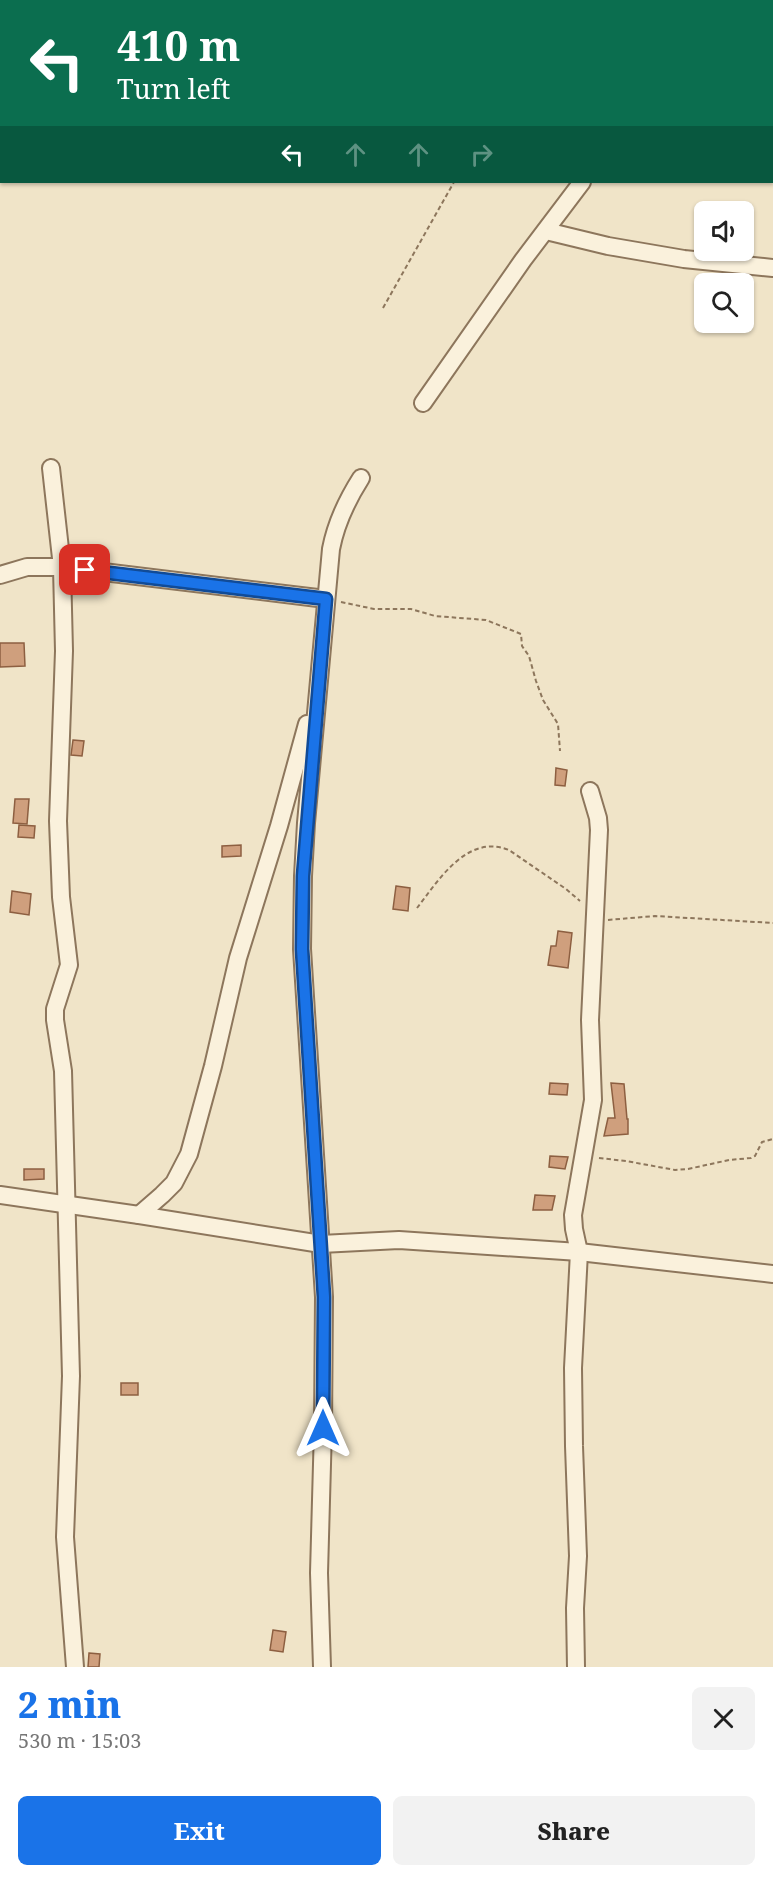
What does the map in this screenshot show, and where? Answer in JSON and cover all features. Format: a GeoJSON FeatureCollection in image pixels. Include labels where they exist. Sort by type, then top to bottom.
{"type":"FeatureCollection","features":[{"type":"Feature","properties":{"kind":"street"},"geometry":{"type":"LineString","coordinates":[[423,403],[523,260],[581,183]]}},
{"type":"Feature","properties":{"kind":"street"},"geometry":{"type":"LineString","coordinates":[[546,231],[608,246],[684,259],[773,268]]}},
{"type":"Feature","properties":{"kind":"street"},"geometry":{"type":"LineString","coordinates":[[51,468],[62,567],[63,684],[58,821],[61,897],[69,965],[55,1010],[55,1020],[63,1071],[71,1376],[65,1537],[75,1667]]}},
{"type":"Feature","properties":{"kind":"street"},"geometry":{"type":"LineString","coordinates":[[322,1667],[319,1573],[324,1297],[302,949],[303,876],[310,772],[334,534],[341,513],[361,478]]}},
{"type":"Feature","properties":{"kind":"street"},"geometry":{"type":"LineString","coordinates":[[0,575],[27,567],[62,567],[326,606]]}},
{"type":"Feature","properties":{"kind":"street"},"geometry":{"type":"LineString","coordinates":[[139,1215],[174,1183],[189,1154],[213,1066],[241,947],[279,826],[307,723],[326,606]]}},
{"type":"Feature","properties":{"kind":"street"},"geometry":{"type":"LineString","coordinates":[[576,1667],[574,1608],[578,1556],[573,1368],[579,1252],[573,1215],[593,1100],[590,1020],[599,830],[590,791]]}},
{"type":"Feature","properties":{"kind":"street"},"geometry":{"type":"LineString","coordinates":[[0,1195],[321,1244],[399,1240],[579,1252],[773,1274]]}},
{"type":"Feature","properties":{"kind":"path"},"geometry":{"type":"LineString","coordinates":[[382,308],[453,183]]}},
{"type":"Feature","properties":{"kind":"path"},"geometry":{"type":"LineString","coordinates":[[326,606],[411,609],[435,616],[486,620],[521,634],[522,646],[529,656],[539,691],[558,724],[560,751]]}},
{"type":"Feature","properties":{"kind":"path"},"geometry":{"type":"LineString","coordinates":[[417,908],[451,865],[475,849],[499,847],[508,850],[566,889],[595,919],[655,916],[773,923]]}},
{"type":"Feature","properties":{"kind":"path"},"geometry":{"type":"LineString","coordinates":[[583,1156],[675,1170],[688,1169],[722,1161],[751,1158],[755,1156],[762,1142],[773,1139]]}},
{"type":"Feature","properties":{"kind":"building"},"geometry":{"type":"Polygon","coordinates":[[[0,643],[24,643],[25,666],[0,667],[0,643]]]}},
{"type":"Feature","properties":{"kind":"building"},"geometry":{"type":"Polygon","coordinates":[[[73,740],[84,741],[82,756],[71,755],[73,740]]]}},
{"type":"Feature","properties":{"kind":"building"},"geometry":{"type":"Polygon","coordinates":[[[556,768],[567,770],[565,786],[555,785],[556,768]]]}},
{"type":"Feature","properties":{"kind":"building"},"geometry":{"type":"Polygon","coordinates":[[[15,799],[29,799],[27,824],[13,823],[15,799]]]}},
{"type":"Feature","properties":{"kind":"building"},"geometry":{"type":"Polygon","coordinates":[[[19,825],[35,826],[34,838],[18,837],[19,825]]]}},
{"type":"Feature","properties":{"kind":"building"},"geometry":{"type":"Polygon","coordinates":[[[241,845],[241,856],[222,857],[222,846],[241,845]]]}},
{"type":"Feature","properties":{"kind":"building"},"geometry":{"type":"Polygon","coordinates":[[[396,886],[410,888],[408,911],[393,909],[396,886]]]}},
{"type":"Feature","properties":{"kind":"building"},"geometry":{"type":"Polygon","coordinates":[[[12,891],[31,894],[29,915],[10,912],[12,891]]]}},
{"type":"Feature","properties":{"kind":"building"},"geometry":{"type":"Polygon","coordinates":[[[558,931],[572,933],[568,968],[548,965],[551,946],[556,946],[558,931]]]}},
{"type":"Feature","properties":{"kind":"building"},"geometry":{"type":"Polygon","coordinates":[[[550,1083],[568,1084],[567,1095],[549,1094],[550,1083]]]}},
{"type":"Feature","properties":{"kind":"building"},"geometry":{"type":"Polygon","coordinates":[[[611,1083],[624,1084],[628,1134],[604,1136],[608,1118],[615,1118],[611,1083]]]}},
{"type":"Feature","properties":{"kind":"building"},"geometry":{"type":"Polygon","coordinates":[[[550,1156],[568,1157],[565,1169],[549,1167],[550,1156]]]}},
{"type":"Feature","properties":{"kind":"building"},"geometry":{"type":"Polygon","coordinates":[[[24,1169],[44,1169],[44,1179],[24,1180],[24,1169]]]}},
{"type":"Feature","properties":{"kind":"building"},"geometry":{"type":"Polygon","coordinates":[[[535,1195],[555,1196],[552,1210],[533,1210],[535,1195]]]}},
{"type":"Feature","properties":{"kind":"building"},"geometry":{"type":"Polygon","coordinates":[[[121,1383],[138,1383],[138,1395],[121,1395],[121,1383]]]}},
{"type":"Feature","properties":{"kind":"building"},"geometry":{"type":"Polygon","coordinates":[[[273,1630],[286,1632],[283,1652],[270,1650],[273,1630]]]}},
{"type":"Feature","properties":{"kind":"building"},"geometry":{"type":"Polygon","coordinates":[[[89,1653],[100,1654],[99,1667],[88,1667],[89,1653]]]}},
{"type":"Feature","properties":{"kind":"route"},"geometry":{"type":"LineString","coordinates":[[85,570],[326,599],[303,876],[302,949],[324,1297],[323,1428]]}}]}
